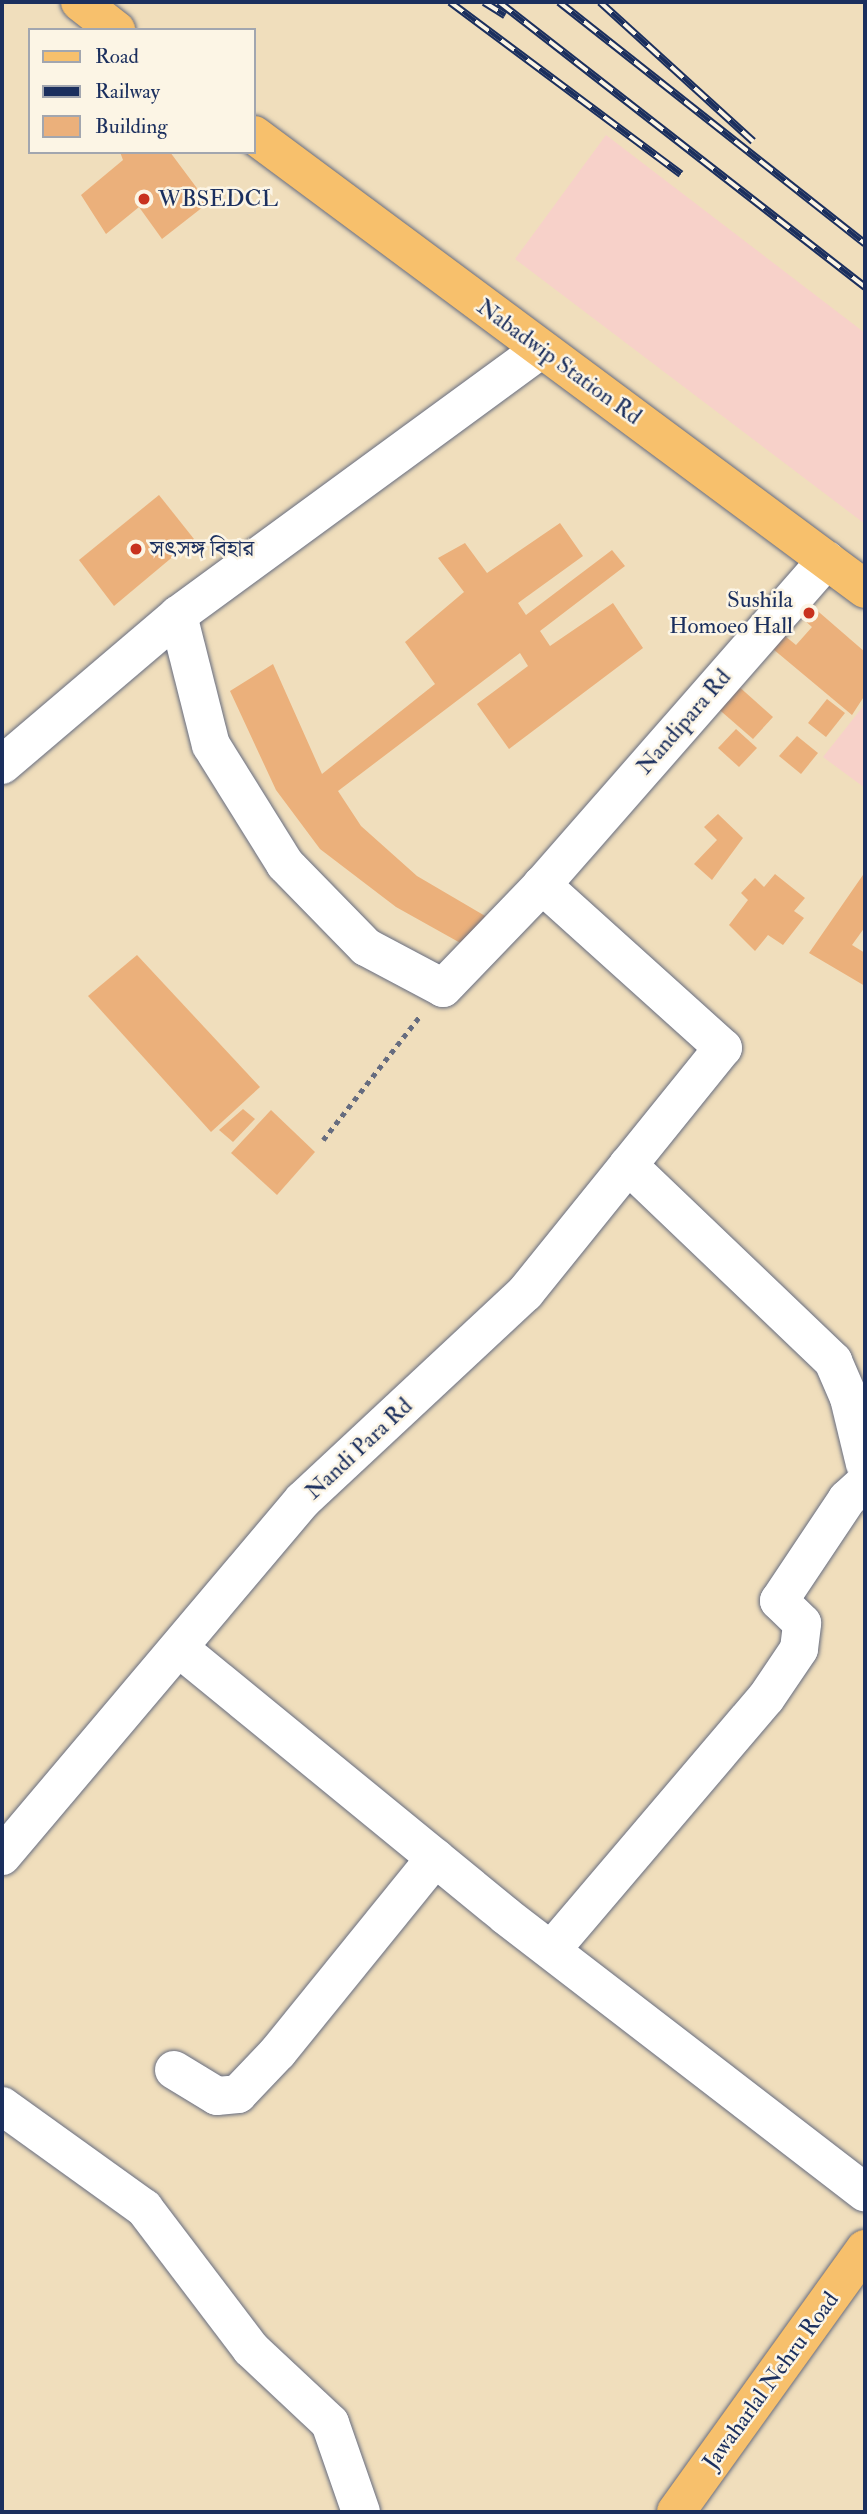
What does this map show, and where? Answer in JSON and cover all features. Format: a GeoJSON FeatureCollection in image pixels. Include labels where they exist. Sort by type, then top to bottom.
{"type":"FeatureCollection","features":[{"type":"Feature","properties":{"kind":"main road"},"geometry":{"type":"LineString","coordinates":[[80,2],[113,28]]}},
{"type":"Feature","properties":{"kind":"main road","name":"Nabadwip Station Rd"},"geometry":{"type":"LineString","coordinates":[[256,136],[865,589]]}},
{"type":"Feature","properties":{"kind":"main road","name":"Jawaharlal Nehru Road"},"geometry":{"type":"LineString","coordinates":[[676,2512],[865,2249]]}},
{"type":"Feature","properties":{"kind":"street"},"geometry":{"type":"LineString","coordinates":[[2,765],[177,614],[541,349]]}},
{"type":"Feature","properties":{"kind":"street","name":"Nandipara Rd"},"geometry":{"type":"LineString","coordinates":[[443,988],[542,885],[827,560]]}},
{"type":"Feature","properties":{"kind":"street"},"geometry":{"type":"LineString","coordinates":[[177,614],[211,745],[285,864],[366,947],[443,988]]}},
{"type":"Feature","properties":{"kind":"street","name":"Nandi Para Rd"},"geometry":{"type":"LineString","coordinates":[[2,1856],[180,1649],[303,1500],[525,1293],[723,1048],[542,885]]}},
{"type":"Feature","properties":{"kind":"street"},"geometry":{"type":"LineString","coordinates":[[628,1165],[833,1361],[849,1398],[865,1464]]}},
{"type":"Feature","properties":{"kind":"street"},"geometry":{"type":"LineString","coordinates":[[553,1948],[773,1689],[799,1649],[802,1623],[779,1601],[847,1499],[865,1483]]}},
{"type":"Feature","properties":{"kind":"street"},"geometry":{"type":"LineString","coordinates":[[180,1649],[435,1858],[865,2192]]}},
{"type":"Feature","properties":{"kind":"street"},"geometry":{"type":"LineString","coordinates":[[174,2070],[217,2096],[239,2094],[278,2052],[435,1858]]}},
{"type":"Feature","properties":{"kind":"street"},"geometry":{"type":"LineString","coordinates":[[2,2106],[144,2208],[251,2349],[330,2423],[361,2512]]}},
{"type":"Feature","properties":{"kind":"path"},"geometry":{"type":"LineString","coordinates":[[323,1140],[443,988]]}},
{"type":"Feature","properties":{"kind":"shaded area"},"geometry":{"type":"Polygon","coordinates":[[[606,135],[865,333],[865,524],[515,259],[606,135]]]}},
{"type":"Feature","properties":{"kind":"shaded area"},"geometry":{"type":"Polygon","coordinates":[[[865,704],[865,788],[823,757],[865,704]]]}},
{"type":"Feature","properties":{"kind":"building","name":"WBSEDCL"},"geometry":{"type":"Polygon","coordinates":[[[121,154],[171,154],[208,203],[162,239],[139,207],[106,234],[81,195],[123,160],[121,154]]]}},
{"type":"Feature","properties":{"kind":"building","name":"সৎসঙ্গ বিহার"},"geometry":{"type":"Polygon","coordinates":[[[159,495],[194,539],[114,606],[79,560],[159,495]]]}},
{"type":"Feature","properties":{"kind":"building"},"geometry":{"type":"Polygon","coordinates":[[[560,523],[583,556],[518,603],[526,615],[612,550],[625,566],[540,631],[550,646],[613,603],[643,648],[509,749],[477,704],[528,666],[520,653],[338,791],[361,826],[417,876],[492,920],[464,945],[396,907],[320,849],[276,790],[230,691],[273,664],[322,774],[435,684],[405,642],[464,592],[438,558],[465,543],[487,573],[560,523]]]}},
{"type":"Feature","properties":{"kind":"building"},"geometry":{"type":"Polygon","coordinates":[[[805,600],[865,652],[865,695],[852,715],[767,644],[779,631],[796,645],[812,627],[795,612],[805,600]]]}},
{"type":"Feature","properties":{"kind":"building"},"geometry":{"type":"Polygon","coordinates":[[[736,684],[773,717],[753,739],[715,706],[736,684]]]}},
{"type":"Feature","properties":{"kind":"building"},"geometry":{"type":"Polygon","coordinates":[[[827,699],[845,713],[826,737],[808,723],[827,699]]]}},
{"type":"Feature","properties":{"kind":"building"},"geometry":{"type":"Polygon","coordinates":[[[736,729],[757,748],[739,767],[718,748],[736,729]]]}},
{"type":"Feature","properties":{"kind":"building"},"geometry":{"type":"Polygon","coordinates":[[[797,736],[818,753],[801,774],[779,756],[797,736]]]}},
{"type":"Feature","properties":{"kind":"building"},"geometry":{"type":"Polygon","coordinates":[[[718,814],[743,838],[712,880],[694,864],[717,840],[704,827],[718,814]]]}},
{"type":"Feature","properties":{"kind":"building"},"geometry":{"type":"Polygon","coordinates":[[[865,872],[865,927],[852,945],[865,953],[865,986],[809,953],[865,872]]]}},
{"type":"Feature","properties":{"kind":"building"},"geometry":{"type":"Polygon","coordinates":[[[775,874],[805,898],[794,911],[804,918],[783,945],[768,935],[755,951],[729,925],[748,900],[741,893],[755,878],[764,887],[775,874]]]}},
{"type":"Feature","properties":{"kind":"building"},"geometry":{"type":"Polygon","coordinates":[[[137,955],[260,1087],[211,1132],[88,996],[137,955]]]}},
{"type":"Feature","properties":{"kind":"building"},"geometry":{"type":"Polygon","coordinates":[[[243,1109],[255,1119],[233,1142],[219,1130],[243,1109]]]}},
{"type":"Feature","properties":{"kind":"building"},"geometry":{"type":"Polygon","coordinates":[[[271,1110],[315,1152],[277,1195],[231,1153],[271,1110]]]}},
{"type":"Feature","properties":{"kind":"railway"},"geometry":{"type":"LineString","coordinates":[[450,2],[681,174]]}},
{"type":"Feature","properties":{"kind":"railway"},"geometry":{"type":"LineString","coordinates":[[484,2],[505,15]]}},
{"type":"Feature","properties":{"kind":"railway"},"geometry":{"type":"LineString","coordinates":[[499,2],[865,287]]}},
{"type":"Feature","properties":{"kind":"railway"},"geometry":{"type":"LineString","coordinates":[[559,2],[865,244]]}},
{"type":"Feature","properties":{"kind":"railway"},"geometry":{"type":"LineString","coordinates":[[600,2],[753,141]]}},
{"type":"Feature","properties":{"kind":"place","name":"WBSEDCL"},"geometry":{"type":"Point","coordinates":[144,199]}},
{"type":"Feature","properties":{"kind":"place","name":"সৎসঙ্গ বিহার"},"geometry":{"type":"Point","coordinates":[136,549]}},
{"type":"Feature","properties":{"kind":"place","name":"Sushila Homoeo Hall"},"geometry":{"type":"Point","coordinates":[809,613]}}]}
